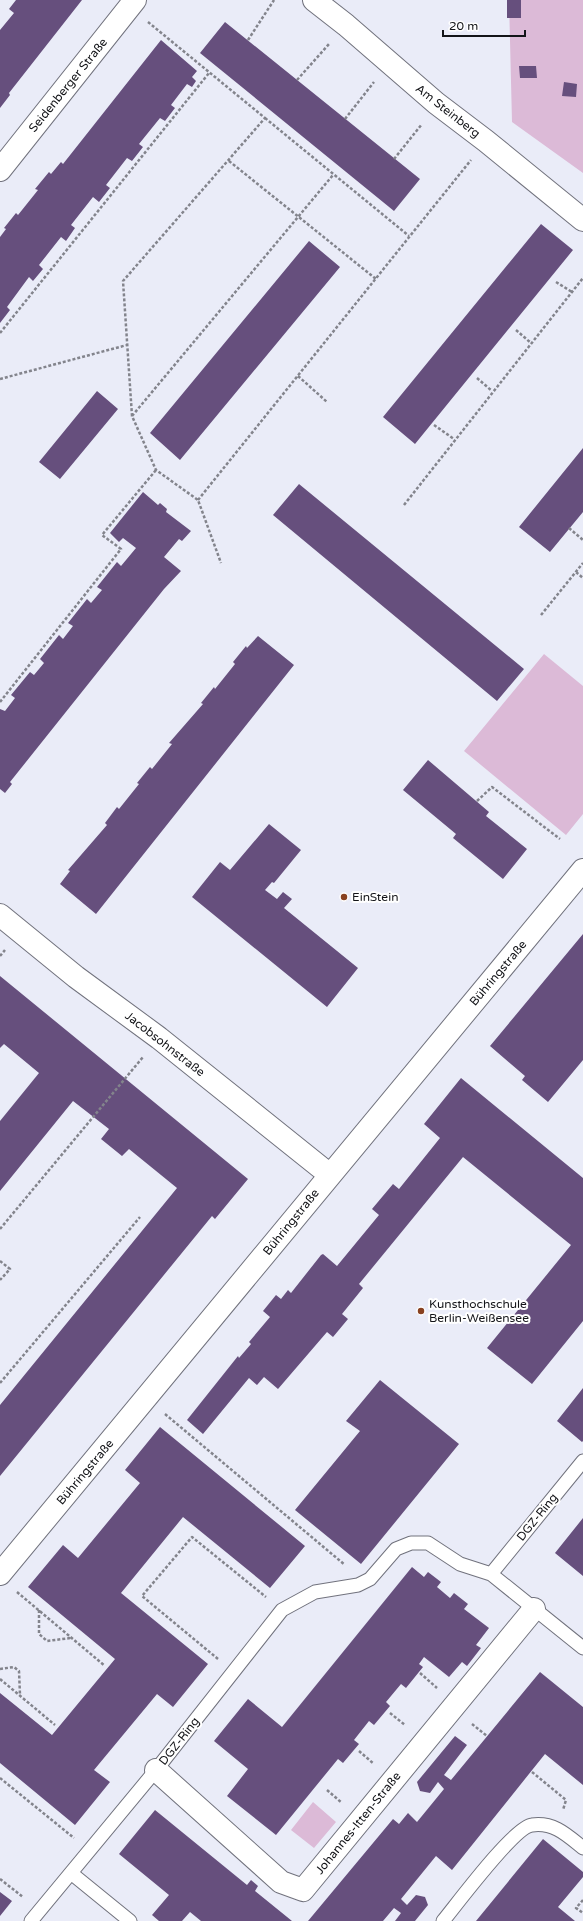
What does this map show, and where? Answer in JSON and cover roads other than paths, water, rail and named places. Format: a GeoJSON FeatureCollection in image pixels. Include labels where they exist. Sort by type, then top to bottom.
{"type":"FeatureCollection","features":[{"type":"Feature","properties":{"kind":"street","name":"Seidenberger Straße"},"geometry":{"type":"LineString","coordinates":[[0,170],[135,0]]}},
{"type":"Feature","properties":{"kind":"street","name":"Am Steinberg"},"geometry":{"type":"LineString","coordinates":[[314,0],[346,25],[436,103],[486,141],[583,220]]}},
{"type":"Feature","properties":{"kind":"street","name":"Bühringstraße"},"geometry":{"type":"LineString","coordinates":[[0,1573],[583,870]]}},
{"type":"Feature","properties":{"kind":"street","name":"Jacobsohnstraße"},"geometry":{"type":"LineString","coordinates":[[0,915],[76,977],[159,1038],[330,1175]]}},
{"type":"Feature","properties":{"kind":"street","name":"Johannes-Itten-Straße"},"geometry":{"type":"LineString","coordinates":[[156,1770],[281,1882],[304,1890],[534,1609]]}},
{"type":"Feature","properties":{"kind":"lane","name":"DGZ-Ring"},"geometry":{"type":"LineString","coordinates":[[30,1921],[156,1770],[282,1610],[315,1592],[358,1585],[370,1578],[396,1549],[411,1543],[428,1543],[460,1564],[491,1574],[583,1461]]}},
{"type":"Feature","properties":{"kind":"lane"},"geometry":{"type":"LineString","coordinates":[[491,1574],[583,1648]]}},
{"type":"Feature","properties":{"kind":"lane"},"geometry":{"type":"LineString","coordinates":[[443,1921],[511,1839],[530,1825],[543,1824],[558,1828],[583,1848]]}},
{"type":"Feature","properties":{"kind":"lane"},"geometry":{"type":"LineString","coordinates":[[71,1873],[130,1921]]}},
{"type":"Feature","properties":{"kind":"place","name":"EinStein"},"geometry":{"type":"Point","coordinates":[344,897]}},
{"type":"Feature","properties":{"kind":"place","name":"Kunsthochschule Berlin-Weißensee"},"geometry":{"type":"Point","coordinates":[421,1311]}}]}
